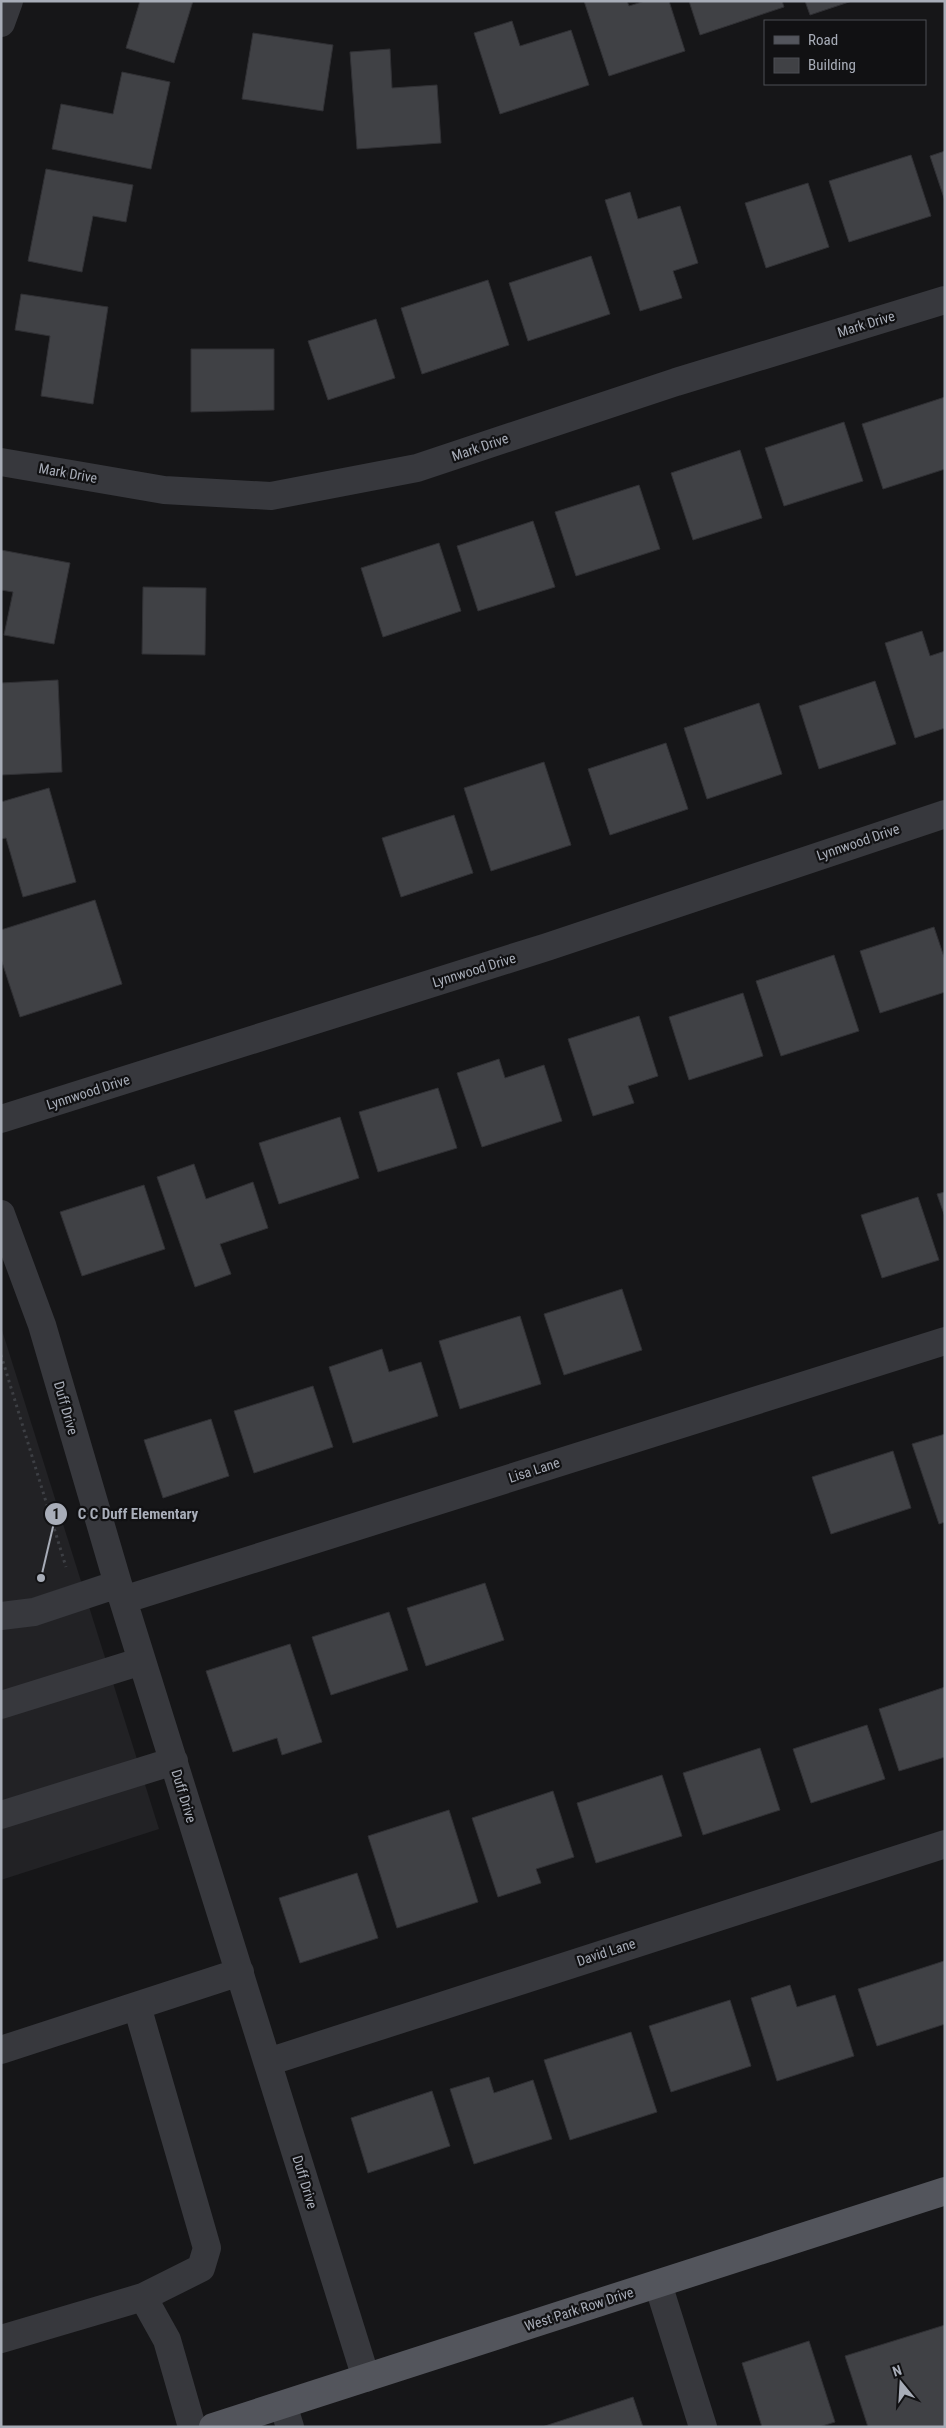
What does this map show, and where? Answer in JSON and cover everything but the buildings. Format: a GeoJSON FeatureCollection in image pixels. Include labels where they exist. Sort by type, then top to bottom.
{"type":"FeatureCollection","features":[{"type":"Feature","properties":{"kind":"main road","name":"West Park Row Drive"},"geometry":{"type":"LineString","coordinates":[[213,2427],[287,2416],[366,2378],[945,2191]]}},
{"type":"Feature","properties":{"kind":"street"},"geometry":{"type":"LineString","coordinates":[[1,23],[9,1]]}},
{"type":"Feature","properties":{"kind":"street","name":"Mark Drive"},"geometry":{"type":"LineString","coordinates":[[1,462],[164,490],[271,496],[417,468],[676,382],[945,300]]}},
{"type":"Feature","properties":{"kind":"street","name":"Lynnwood Drive"},"geometry":{"type":"LineString","coordinates":[[1,1119],[547,947],[945,814]]}},
{"type":"Feature","properties":{"kind":"street","name":"Duff Drive"},"geometry":{"type":"LineString","coordinates":[[1,1214],[42,1325],[142,1661],[366,2378]]}},
{"type":"Feature","properties":{"kind":"street","name":"Lisa Lane"},"geometry":{"type":"LineString","coordinates":[[1,1616],[34,1612],[76,1598],[121,1592],[945,1341]]}},
{"type":"Feature","properties":{"kind":"street"},"geometry":{"type":"LineString","coordinates":[[1,1705],[142,1661]]}},
{"type":"Feature","properties":{"kind":"street"},"geometry":{"type":"LineString","coordinates":[[1,1815],[174,1761]]}},
{"type":"Feature","properties":{"kind":"street","name":"David Lane"},"geometry":{"type":"LineString","coordinates":[[268,2062],[945,1844]]}},
{"type":"Feature","properties":{"kind":"street"},"geometry":{"type":"LineString","coordinates":[[1,2050],[240,1972]]}},
{"type":"Feature","properties":{"kind":"street"},"geometry":{"type":"LineString","coordinates":[[1,2339],[143,2297],[201,2268],[207,2248],[137,2006]]}},
{"type":"Feature","properties":{"kind":"street"},"geometry":{"type":"LineString","coordinates":[[658,2284],[703,2427]]}},
{"type":"Feature","properties":{"kind":"street"},"geometry":{"type":"LineString","coordinates":[[143,2297],[167,2340],[192,2427]]}},
{"type":"Feature","properties":{"kind":"path"},"geometry":{"type":"LineString","coordinates":[[1,1355],[76,1598]]}},
{"type":"Feature","properties":{"kind":"shaded area"},"geometry":{"type":"Polygon","coordinates":[[[1,1327],[159,1829],[1,1880],[1,1327]]]}},
{"type":"Feature","properties":{"kind":"place","name":"C C Duff Elementary"},"geometry":{"type":"Point","coordinates":[41,1578]}}]}
